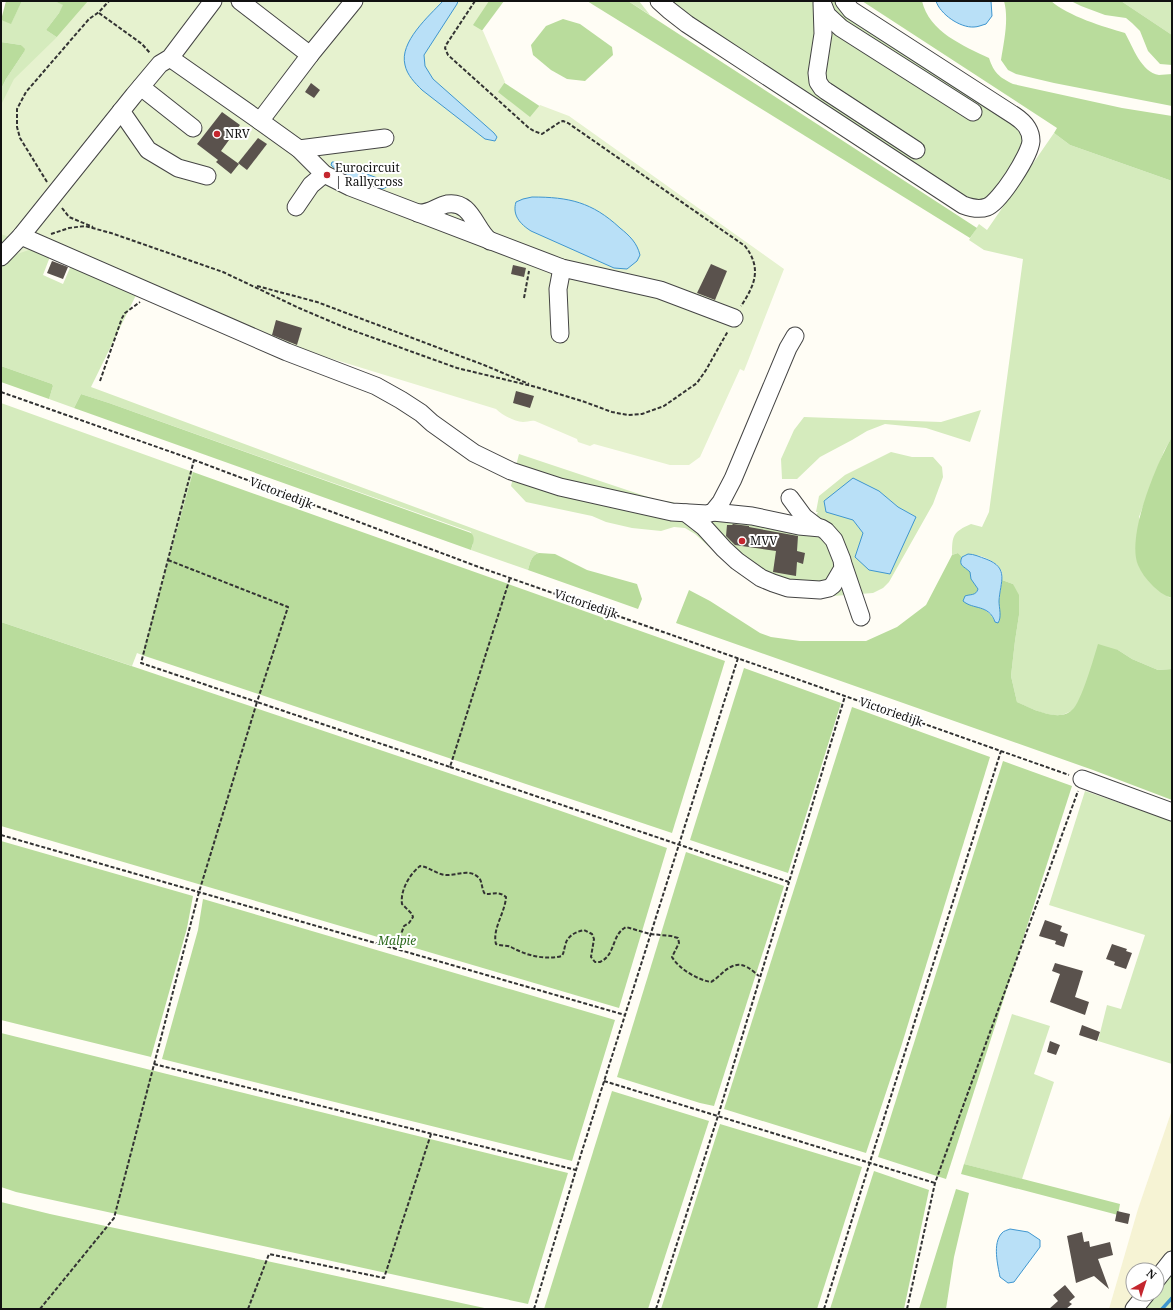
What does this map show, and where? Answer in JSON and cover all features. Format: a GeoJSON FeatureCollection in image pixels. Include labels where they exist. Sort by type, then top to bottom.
{"type":"FeatureCollection","features":[{"type":"Feature","properties":{"kind":"street"},"geometry":{"type":"LineString","coordinates":[[1,257],[21,236],[160,64],[170,58],[213,1]]}},
{"type":"Feature","properties":{"kind":"street"},"geometry":{"type":"LineString","coordinates":[[240,1],[310,55]]}},
{"type":"Feature","properties":{"kind":"street"},"geometry":{"type":"LineString","coordinates":[[260,121],[310,55],[354,1]]}},
{"type":"Feature","properties":{"kind":"street"},"geometry":{"type":"LineString","coordinates":[[659,1],[687,24],[963,205],[976,209],[989,206],[1000,197],[1026,157],[1031,140],[1028,128],[1015,116],[851,10],[844,1]]}},
{"type":"Feature","properties":{"kind":"street"},"geometry":{"type":"LineString","coordinates":[[822,2],[827,15],[841,28],[973,112]]}},
{"type":"Feature","properties":{"kind":"street"},"geometry":{"type":"LineString","coordinates":[[822,2],[823,34],[817,78],[820,85],[826,91],[855,111],[916,150]]}},
{"type":"Feature","properties":{"kind":"street"},"geometry":{"type":"LineString","coordinates":[[170,58],[299,149],[324,174],[350,187],[562,268],[660,290],[734,318]]}},
{"type":"Feature","properties":{"kind":"street"},"geometry":{"type":"LineString","coordinates":[[141,87],[193,128]]}},
{"type":"Feature","properties":{"kind":"street"},"geometry":{"type":"LineString","coordinates":[[121,111],[148,150],[178,168],[206,176]]}},
{"type":"Feature","properties":{"kind":"street"},"geometry":{"type":"LineString","coordinates":[[299,149],[385,138]]}},
{"type":"Feature","properties":{"kind":"street"},"geometry":{"type":"LineString","coordinates":[[296,207],[311,185],[324,174]]}},
{"type":"Feature","properties":{"kind":"street"},"geometry":{"type":"LineString","coordinates":[[21,236],[287,352],[376,386],[414,409],[474,453],[511,471],[560,487],[672,512],[702,514],[713,512],[752,516],[799,526],[818,527]]}},
{"type":"Feature","properties":{"kind":"street"},"geometry":{"type":"LineString","coordinates":[[560,334],[558,289],[562,268]]}},
{"type":"Feature","properties":{"kind":"street"},"geometry":{"type":"LineString","coordinates":[[547,302],[558,289]]}},
{"type":"Feature","properties":{"kind":"street"},"geometry":{"type":"LineString","coordinates":[[713,512],[722,502],[727,492],[788,348],[795,336]]}},
{"type":"Feature","properties":{"kind":"street"},"geometry":{"type":"LineString","coordinates":[[790,498],[804,517],[826,531],[834,540],[861,617]]}},
{"type":"Feature","properties":{"kind":"street"},"geometry":{"type":"LineString","coordinates":[[686,513],[704,527],[724,549],[741,564],[761,578],[788,588],[805,590],[820,590],[829,588],[836,580],[843,568],[843,564]]}},
{"type":"Feature","properties":{"kind":"street"},"geometry":{"type":"LineString","coordinates":[[1082,779],[1172,812]]}},
{"type":"Feature","properties":{"kind":"street"},"geometry":{"type":"LineString","coordinates":[[1165,1269],[1172,1260]]}},
{"type":"Feature","properties":{"kind":"path"},"geometry":{"type":"LineString","coordinates":[[109,1],[99,12],[89,19],[26,92],[17,109],[17,127],[20,138],[69,217],[223,272],[299,308],[346,328],[443,363],[480,374],[536,387],[612,412],[628,415],[642,414],[664,406],[697,383],[706,370],[734,318],[748,296],[755,278],[754,260],[746,246],[568,123],[560,122],[542,134],[534,131],[521,122],[446,51],[446,45],[475,1]]}},
{"type":"Feature","properties":{"kind":"path"},"geometry":{"type":"LineString","coordinates":[[99,12],[142,44]]}},
{"type":"Feature","properties":{"kind":"path"},"geometry":{"type":"LineString","coordinates":[[47,235],[85,226],[100,229]]}},
{"type":"Feature","properties":{"kind":"path"},"geometry":{"type":"LineString","coordinates":[[524,298],[532,256]]}},
{"type":"Feature","properties":{"kind":"path"},"geometry":{"type":"LineString","coordinates":[[252,285],[317,302],[484,365],[536,387]]}},
{"type":"Feature","properties":{"kind":"path"},"geometry":{"type":"LineString","coordinates":[[100,381],[122,318],[126,313],[152,293]]}},
{"type":"Feature","properties":{"kind":"path","name":"Victoriedijk"},"geometry":{"type":"LineString","coordinates":[[1,392],[194,460],[510,578],[1082,779]]}},
{"type":"Feature","properties":{"kind":"path"},"geometry":{"type":"LineString","coordinates":[[194,460],[141,663],[789,882]]}},
{"type":"Feature","properties":{"kind":"path"},"geometry":{"type":"LineString","coordinates":[[40,1309],[114,1218],[199,892],[257,702],[288,607],[168,560]]}},
{"type":"Feature","properties":{"kind":"path"},"geometry":{"type":"LineString","coordinates":[[450,768],[510,578]]}},
{"type":"Feature","properties":{"kind":"path"},"geometry":{"type":"LineString","coordinates":[[534,1309],[576,1170],[738,658]]}},
{"type":"Feature","properties":{"kind":"path"},"geometry":{"type":"LineString","coordinates":[[656,1309],[718,1116],[759,976],[845,696]]}},
{"type":"Feature","properties":{"kind":"path"},"geometry":{"type":"LineString","coordinates":[[824,1309],[1001,751]]}},
{"type":"Feature","properties":{"kind":"path"},"geometry":{"type":"LineString","coordinates":[[908,1309],[935,1183],[1082,779]]}},
{"type":"Feature","properties":{"kind":"path"},"geometry":{"type":"LineString","coordinates":[[1,835],[625,1015]]}},
{"type":"Feature","properties":{"kind":"path"},"geometry":{"type":"LineString","coordinates":[[393,948],[399,940],[404,926],[413,918],[412,914],[402,904],[402,893],[416,869],[420,866],[445,875],[468,872],[478,876],[482,880],[482,890],[486,894],[499,892],[506,897],[499,924],[494,936],[496,944],[511,947],[526,954],[555,958],[562,956],[565,952],[564,947],[569,936],[584,930],[592,934],[594,939],[591,957],[595,962],[600,962],[608,956],[614,947],[616,938],[621,930],[626,927],[650,934],[678,938],[679,943],[672,957],[685,970],[705,981],[712,982],[733,965],[740,964],[759,976]]}},
{"type":"Feature","properties":{"kind":"path"},"geometry":{"type":"LineString","coordinates":[[154,1064],[576,1170]]}},
{"type":"Feature","properties":{"kind":"path"},"geometry":{"type":"LineString","coordinates":[[604,1081],[935,1183]]}},
{"type":"Feature","properties":{"kind":"path"},"geometry":{"type":"LineString","coordinates":[[248,1309],[269,1254],[384,1278],[431,1134]]}},
{"type":"Feature","properties":{"kind":"shaded area"},"geometry":{"type":"Polygon","coordinates":[[[1172,1110],[1172,1249],[1162,1262],[1125,1262],[1125,1302],[1132,1302],[1126,1309],[1109,1309],[1138,1209],[1172,1110]]]}},
{"type":"Feature","properties":{"kind":"green space"},"geometry":{"type":"Polygon","coordinates":[[[6,1],[22,1],[11,24],[1,20],[6,1]]]}},
{"type":"Feature","properties":{"kind":"green space"},"geometry":{"type":"Polygon","coordinates":[[[22,1],[54,1],[64,5],[46,30],[58,38],[60,165],[1,250],[1,89],[24,52],[21,45],[1,42],[1,20],[11,23],[22,1]]]}},
{"type":"Feature","properties":{"kind":"green space"},"geometry":{"type":"Polygon","coordinates":[[[54,1],[90,1],[58,38],[46,30],[63,5],[54,1]]]}},
{"type":"Feature","properties":{"kind":"green space","name":"Eurocircuit | Rallycross"},"geometry":{"type":"Polygon","coordinates":[[[88,1],[489,1],[473,25],[483,31],[505,82],[498,92],[530,117],[540,105],[569,116],[784,269],[744,371],[740,369],[700,457],[689,465],[670,465],[594,444],[590,446],[578,442],[577,439],[535,421],[523,422],[516,420],[496,409],[313,353],[304,355],[35,248],[17,254],[9,237],[1,234],[1,105],[14,79],[55,39],[88,1]]]}},
{"type":"Feature","properties":{"kind":"green space"},"geometry":{"type":"Polygon","coordinates":[[[487,1],[504,1],[481,32],[470,25],[487,1]]]}},
{"type":"Feature","properties":{"kind":"green space"},"geometry":{"type":"Polygon","coordinates":[[[587,1],[628,1],[977,228],[970,238],[587,1]]]}},
{"type":"Feature","properties":{"kind":"green space"},"geometry":{"type":"Polygon","coordinates":[[[628,1],[639,1],[650,15],[628,1]]]}},
{"type":"Feature","properties":{"kind":"green space"},"geometry":{"type":"Polygon","coordinates":[[[665,1],[838,1],[1013,118],[1027,141],[997,195],[973,204],[665,1]]]}},
{"type":"Feature","properties":{"kind":"green space"},"geometry":{"type":"Polygon","coordinates":[[[862,1],[922,1],[926,12],[940,29],[959,43],[989,58],[998,74],[1013,84],[1122,108],[1172,116],[1172,181],[1070,145],[1054,133],[1057,128],[862,1]]]}},
{"type":"Feature","properties":{"kind":"green space"},"geometry":{"type":"Polygon","coordinates":[[[1004,1],[1051,1],[1076,16],[1125,33],[1138,58],[1147,69],[1159,75],[1172,74],[1172,106],[1054,83],[1016,74],[1008,70],[1001,60],[1006,23],[1004,1]]]}},
{"type":"Feature","properties":{"kind":"green space"},"geometry":{"type":"Polygon","coordinates":[[[1071,1],[1121,1],[1172,35],[1172,65],[1160,64],[1148,51],[1140,31],[1126,18],[1105,15],[1071,1]]]}},
{"type":"Feature","properties":{"kind":"green space"},"geometry":{"type":"Polygon","coordinates":[[[1121,1],[1172,1],[1172,35],[1121,1]]]}},
{"type":"Feature","properties":{"kind":"green space"},"geometry":{"type":"Polygon","coordinates":[[[563,19],[580,24],[612,47],[613,55],[585,81],[567,79],[551,70],[533,55],[531,45],[546,26],[563,19]]]}},
{"type":"Feature","properties":{"kind":"green space"},"geometry":{"type":"Polygon","coordinates":[[[1,42],[21,45],[25,49],[1,89],[1,42]]]}},
{"type":"Feature","properties":{"kind":"green space"},"geometry":{"type":"Polygon","coordinates":[[[503,82],[541,107],[530,120],[495,93],[503,82]]]}},
{"type":"Feature","properties":{"kind":"green space"},"geometry":{"type":"Polygon","coordinates":[[[1054,133],[1070,145],[1172,181],[1172,437],[1164,451],[1139,517],[1168,597],[1172,598],[1172,669],[1158,670],[1132,659],[1118,650],[1072,711],[1063,715],[1049,715],[1017,702],[1011,676],[1019,615],[1013,584],[1002,580],[1001,570],[998,566],[984,557],[978,555],[967,555],[962,557],[958,553],[952,555],[952,543],[957,532],[971,524],[982,527],[989,512],[1023,259],[984,250],[969,240],[979,224],[987,230],[1054,133]]]}},
{"type":"Feature","properties":{"kind":"green space"},"geometry":{"type":"Polygon","coordinates":[[[35,247],[51,254],[43,275],[63,284],[72,263],[138,291],[91,387],[539,553],[533,557],[528,570],[471,550],[473,544],[471,532],[81,394],[74,408],[49,399],[53,386],[52,384],[1,366],[1,263],[13,251],[35,247]]]}},
{"type":"Feature","properties":{"kind":"green space"},"geometry":{"type":"Polygon","coordinates":[[[1,366],[52,384],[53,386],[49,399],[1,382],[1,366]]]}},
{"type":"Feature","properties":{"kind":"green space"},"geometry":{"type":"Polygon","coordinates":[[[81,394],[471,533],[474,539],[471,550],[74,408],[81,394]]]}},
{"type":"Feature","properties":{"kind":"green space"},"geometry":{"type":"Polygon","coordinates":[[[1,403],[193,472],[142,655],[137,653],[132,666],[1,622],[1,403]]]}},
{"type":"Feature","properties":{"kind":"green space"},"geometry":{"type":"Polygon","coordinates":[[[981,410],[970,442],[926,428],[885,424],[867,431],[820,457],[797,479],[782,479],[781,459],[794,430],[804,417],[941,422],[981,410]]]}},
{"type":"Feature","properties":{"kind":"green space"},"geometry":{"type":"Polygon","coordinates":[[[1172,437],[1172,598],[1158,591],[1146,578],[1138,565],[1135,552],[1136,536],[1140,518],[1151,481],[1172,437]]]}},
{"type":"Feature","properties":{"kind":"green space"},"geometry":{"type":"Polygon","coordinates":[[[891,452],[912,457],[933,457],[942,467],[943,477],[933,504],[889,582],[883,588],[873,593],[833,596],[795,594],[778,590],[739,574],[695,534],[685,528],[674,527],[661,531],[632,528],[606,522],[592,516],[526,502],[511,486],[519,454],[657,500],[672,502],[712,514],[808,529],[818,512],[816,512],[819,496],[845,475],[891,452]],[[879,491],[853,520],[863,533],[916,517],[898,507],[879,491]]]}},
{"type":"Feature","properties":{"kind":"green space"},"geometry":{"type":"Polygon","coordinates":[[[193,472],[725,661],[672,833],[142,655],[193,472]]]}},
{"type":"Feature","properties":{"kind":"green space"},"geometry":{"type":"Polygon","coordinates":[[[539,553],[555,554],[587,570],[637,584],[642,599],[638,609],[528,570],[533,557],[539,553]]]}},
{"type":"Feature","properties":{"kind":"green space"},"geometry":{"type":"Polygon","coordinates":[[[958,553],[962,557],[961,559],[963,563],[971,573],[974,583],[978,589],[971,605],[985,610],[991,615],[995,622],[998,622],[1000,618],[999,602],[1002,580],[1013,584],[1019,595],[1019,615],[1011,676],[1017,702],[1037,711],[1052,715],[1066,714],[1072,710],[1076,706],[1083,689],[1098,644],[1118,650],[1132,659],[1158,670],[1172,669],[1172,800],[1093,770],[676,623],[689,590],[710,601],[760,633],[771,637],[800,641],[866,641],[897,627],[926,605],[952,555],[958,553]]]}},
{"type":"Feature","properties":{"kind":"green space","name":"Malpie"},"geometry":{"type":"Polygon","coordinates":[[[1,622],[667,848],[619,1008],[1,826],[1,622]]]}},
{"type":"Feature","properties":{"kind":"green space"},"geometry":{"type":"Polygon","coordinates":[[[744,668],[841,703],[788,873],[690,840],[744,668]]]}},
{"type":"Feature","properties":{"kind":"green space"},"geometry":{"type":"Polygon","coordinates":[[[852,707],[990,757],[901,1047],[866,1153],[724,1109],[852,707]]]}},
{"type":"Feature","properties":{"kind":"green space"},"geometry":{"type":"Polygon","coordinates":[[[1003,761],[1072,786],[946,1179],[878,1157],[1003,761]]]}},
{"type":"Feature","properties":{"kind":"green space"},"geometry":{"type":"Polygon","coordinates":[[[1085,791],[1172,821],[1172,1064],[1098,1041],[1107,1005],[1121,1009],[1145,935],[1049,905],[1085,791]]]}},
{"type":"Feature","properties":{"kind":"green space"},"geometry":{"type":"Polygon","coordinates":[[[1,841],[193,896],[187,928],[151,1057],[1,1020],[1,841]]]}},
{"type":"Feature","properties":{"kind":"green space"},"geometry":{"type":"Polygon","coordinates":[[[686,852],[784,886],[714,1106],[617,1077],[686,852]]]}},
{"type":"Feature","properties":{"kind":"green space"},"geometry":{"type":"Polygon","coordinates":[[[203,899],[615,1020],[572,1161],[162,1059],[198,930],[203,899]]]}},
{"type":"Feature","properties":{"kind":"green space"},"geometry":{"type":"Polygon","coordinates":[[[1012,1014],[1050,1026],[1034,1074],[1054,1082],[1022,1179],[964,1164],[1012,1014]]]}},
{"type":"Feature","properties":{"kind":"green space"},"geometry":{"type":"Polygon","coordinates":[[[1,1033],[568,1173],[528,1304],[16,1192],[1,1187],[1,1033]]]}},
{"type":"Feature","properties":{"kind":"green space"},"geometry":{"type":"Polygon","coordinates":[[[612,1091],[709,1121],[648,1309],[544,1309],[612,1091]]]}},
{"type":"Feature","properties":{"kind":"green space"},"geometry":{"type":"Polygon","coordinates":[[[720,1124],[862,1167],[817,1309],[661,1309],[720,1124]]]}},
{"type":"Feature","properties":{"kind":"green space"},"geometry":{"type":"Polygon","coordinates":[[[964,1164],[1120,1204],[1118,1215],[961,1174],[964,1164]]]}},
{"type":"Feature","properties":{"kind":"green space"},"geometry":{"type":"Polygon","coordinates":[[[874,1171],[929,1190],[904,1309],[830,1309],[874,1171]]]}},
{"type":"Feature","properties":{"kind":"green space"},"geometry":{"type":"Polygon","coordinates":[[[956,1189],[969,1193],[954,1257],[946,1309],[919,1309],[956,1189]]]}},
{"type":"Feature","properties":{"kind":"green space"},"geometry":{"type":"Polygon","coordinates":[[[1,1202],[50,1214],[489,1309],[1,1309],[1,1202]]]}},
{"type":"Feature","properties":{"kind":"green space"},"geometry":{"type":"Polygon","coordinates":[[[1172,1266],[1172,1309],[1138,1309],[1144,1302],[1165,1302],[1165,1275],[1172,1266]]]}},
{"type":"Feature","properties":{"kind":"water"},"geometry":{"type":"Polygon","coordinates":[[[443,1],[458,1],[424,55],[425,66],[433,79],[494,133],[497,137],[495,141],[485,139],[422,90],[412,79],[406,69],[404,56],[406,47],[416,30],[443,1]]]}},
{"type":"Feature","properties":{"kind":"water"},"geometry":{"type":"Polygon","coordinates":[[[936,1],[991,1],[992,16],[986,24],[969,27],[957,23],[951,19],[942,11],[936,1]]]}},
{"type":"Feature","properties":{"kind":"water"},"geometry":{"type":"Polygon","coordinates":[[[332,162],[380,179],[385,182],[387,187],[382,189],[341,174],[331,165],[332,162]]]}},
{"type":"Feature","properties":{"kind":"water"},"geometry":{"type":"Polygon","coordinates":[[[532,197],[569,200],[600,212],[633,240],[640,255],[637,261],[627,269],[614,268],[531,231],[518,219],[515,207],[516,202],[532,197]]]}},
{"type":"Feature","properties":{"kind":"water"},"geometry":{"type":"Polygon","coordinates":[[[853,478],[879,491],[898,507],[916,517],[890,574],[869,570],[855,557],[863,533],[853,520],[826,512],[824,501],[853,478]]]}},
{"type":"Feature","properties":{"kind":"water"},"geometry":{"type":"Polygon","coordinates":[[[968,554],[986,559],[998,567],[1001,571],[1002,582],[999,601],[1000,615],[998,623],[995,622],[989,612],[971,606],[963,601],[965,596],[974,594],[978,589],[971,579],[970,572],[961,564],[962,557],[968,554]]]}},
{"type":"Feature","properties":{"kind":"water"},"geometry":{"type":"Polygon","coordinates":[[[1010,1229],[1028,1232],[1040,1240],[1040,1247],[1014,1282],[1008,1283],[1000,1277],[996,1248],[999,1237],[1004,1231],[1010,1229]]]}},
{"type":"Feature","properties":{"kind":"building"},"geometry":{"type":"Polygon","coordinates":[[[311,83],[320,90],[314,98],[305,92],[311,83]]]}},
{"type":"Feature","properties":{"kind":"building"},"geometry":{"type":"Polygon","coordinates":[[[222,112],[240,125],[221,151],[239,164],[231,174],[216,162],[218,160],[197,144],[222,112]]]}},
{"type":"Feature","properties":{"kind":"building"},"geometry":{"type":"Polygon","coordinates":[[[258,138],[267,144],[247,170],[238,163],[258,138]]]}},
{"type":"Feature","properties":{"kind":"building"},"geometry":{"type":"Polygon","coordinates":[[[52,261],[68,267],[63,279],[47,273],[52,261]]]}},
{"type":"Feature","properties":{"kind":"building"},"geometry":{"type":"Polygon","coordinates":[[[711,264],[727,271],[715,300],[697,293],[711,264]]]}},
{"type":"Feature","properties":{"kind":"building"},"geometry":{"type":"Polygon","coordinates":[[[513,265],[526,268],[524,277],[511,274],[513,265]]]}},
{"type":"Feature","properties":{"kind":"building"},"geometry":{"type":"Polygon","coordinates":[[[276,320],[302,328],[297,345],[272,335],[276,320]]]}},
{"type":"Feature","properties":{"kind":"building"},"geometry":{"type":"Polygon","coordinates":[[[516,391],[534,396],[530,408],[513,403],[516,391]]]}},
{"type":"Feature","properties":{"kind":"building"},"geometry":{"type":"Polygon","coordinates":[[[733,524],[798,536],[797,551],[805,553],[803,564],[797,562],[796,576],[773,572],[776,551],[735,545],[726,536],[727,525],[733,524]]]}},
{"type":"Feature","properties":{"kind":"building"},"geometry":{"type":"Polygon","coordinates":[[[1045,920],[1062,926],[1060,931],[1068,934],[1064,947],[1055,944],[1056,941],[1039,936],[1045,920]]]}},
{"type":"Feature","properties":{"kind":"building"},"geometry":{"type":"Polygon","coordinates":[[[1112,944],[1127,949],[1126,951],[1132,953],[1126,969],[1114,965],[1115,962],[1106,959],[1112,944]]]}},
{"type":"Feature","properties":{"kind":"building"},"geometry":{"type":"Polygon","coordinates":[[[1055,963],[1083,971],[1075,997],[1089,1002],[1085,1015],[1050,1002],[1060,974],[1052,971],[1055,963]]]}},
{"type":"Feature","properties":{"kind":"building"},"geometry":{"type":"Polygon","coordinates":[[[1082,1025],[1100,1032],[1097,1041],[1079,1035],[1082,1025]]]}},
{"type":"Feature","properties":{"kind":"building"},"geometry":{"type":"Polygon","coordinates":[[[1050,1041],[1060,1045],[1056,1055],[1047,1052],[1050,1041]]]}},
{"type":"Feature","properties":{"kind":"building"},"geometry":{"type":"Polygon","coordinates":[[[1117,1211],[1130,1214],[1128,1224],[1115,1221],[1117,1211]]]}},
{"type":"Feature","properties":{"kind":"building"},"geometry":{"type":"Polygon","coordinates":[[[1082,1232],[1084,1242],[1089,1241],[1090,1247],[1110,1242],[1113,1255],[1098,1259],[1109,1289],[1094,1276],[1076,1283],[1067,1236],[1082,1232]]]}},
{"type":"Feature","properties":{"kind":"building"},"geometry":{"type":"Polygon","coordinates":[[[1065,1285],[1075,1297],[1069,1302],[1072,1304],[1066,1309],[1049,1309],[1058,1301],[1053,1295],[1065,1285]]]}},
{"type":"Feature","properties":{"kind":"waterway"},"geometry":{"type":"LineString","coordinates":[[1162,1309],[1172,1298]]}},
{"type":"Feature","properties":{"kind":"place","name":"NRV"},"geometry":{"type":"Point","coordinates":[217,134]}},
{"type":"Feature","properties":{"kind":"place","name":"Eurocircuit | Rallycross"},"geometry":{"type":"Point","coordinates":[327,175]}},
{"type":"Feature","properties":{"kind":"place","name":"MVV"},"geometry":{"type":"Point","coordinates":[742,541]}}]}
